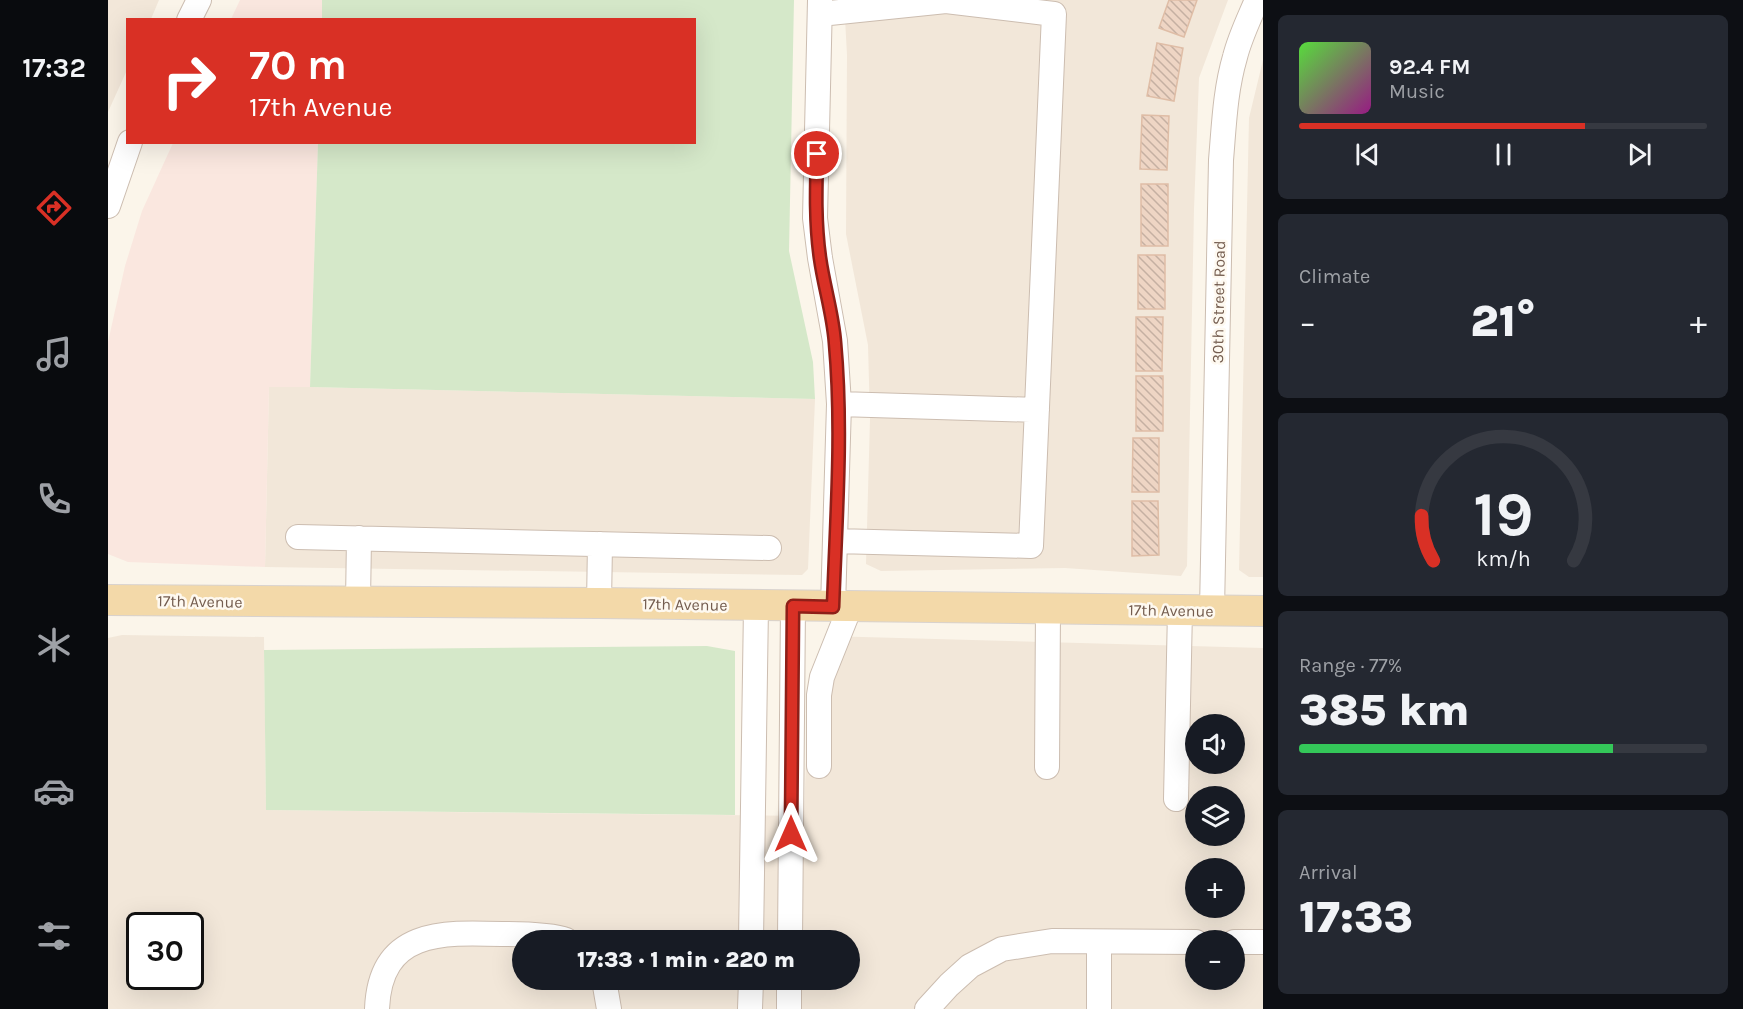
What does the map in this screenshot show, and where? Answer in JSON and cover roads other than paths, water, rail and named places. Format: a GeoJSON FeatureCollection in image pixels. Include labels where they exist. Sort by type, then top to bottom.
{"type":"FeatureCollection","features":[{"type":"Feature","properties":{"kind":"main road","name":"17th Avenue"},"geometry":{"type":"LineString","coordinates":[[108,600],[1263,611]]}},
{"type":"Feature","properties":{"kind":"street"},"geometry":{"type":"LineString","coordinates":[[190,18],[199,0]]}},
{"type":"Feature","properties":{"kind":"street","name":"30th Street Road"},"geometry":{"type":"LineString","coordinates":[[1212,610],[1221,160],[1227,92],[1234,58],[1257,0]]}},
{"type":"Feature","properties":{"kind":"street"},"geometry":{"type":"LineString","coordinates":[[819,766],[819,695],[841,607],[835,541],[839,404],[835,340],[825,291],[815,218],[820,7],[946,1],[1054,14],[1031,546],[835,541]]}},
{"type":"Feature","properties":{"kind":"street"},"geometry":{"type":"LineString","coordinates":[[108,206],[129,144]]}},
{"type":"Feature","properties":{"kind":"street"},"geometry":{"type":"LineString","coordinates":[[839,404],[1037,410]]}},
{"type":"Feature","properties":{"kind":"street"},"geometry":{"type":"LineString","coordinates":[[298,537],[769,548]]}},
{"type":"Feature","properties":{"kind":"street"},"geometry":{"type":"LineString","coordinates":[[358,601],[359,538]]}},
{"type":"Feature","properties":{"kind":"street"},"geometry":{"type":"LineString","coordinates":[[598,603],[600,544]]}},
{"type":"Feature","properties":{"kind":"street"},"geometry":{"type":"LineString","coordinates":[[751,930],[756,606]]}},
{"type":"Feature","properties":{"kind":"street"},"geometry":{"type":"LineString","coordinates":[[790,930],[793,606]]}},
{"type":"Feature","properties":{"kind":"street"},"geometry":{"type":"LineString","coordinates":[[1047,767],[1048,609]]}},
{"type":"Feature","properties":{"kind":"street"},"geometry":{"type":"LineString","coordinates":[[1176,799],[1180,610]]}},
{"type":"Feature","properties":{"kind":"street"},"geometry":{"type":"LineString","coordinates":[[378,1009],[379,990],[389,963],[407,946],[422,938],[460,932],[512,934]]}},
{"type":"Feature","properties":{"kind":"street"},"geometry":{"type":"LineString","coordinates":[[927,1009],[970,966],[1002,949],[1052,941],[1185,942]]}},
{"type":"Feature","properties":{"kind":"street"},"geometry":{"type":"LineString","coordinates":[[1098,1009],[1099,942]]}},
{"type":"Feature","properties":{"kind":"street"},"geometry":{"type":"LineString","coordinates":[[1245,942],[1263,942]]}},
{"type":"Feature","properties":{"kind":"street"},"geometry":{"type":"LineString","coordinates":[[606,990],[609,1009]]}},
{"type":"Feature","properties":{"kind":"street"},"geometry":{"type":"LineString","coordinates":[[750,1009],[751,990]]}},
{"type":"Feature","properties":{"kind":"street"},"geometry":{"type":"LineString","coordinates":[[789,990],[789,1009]]}}]}
